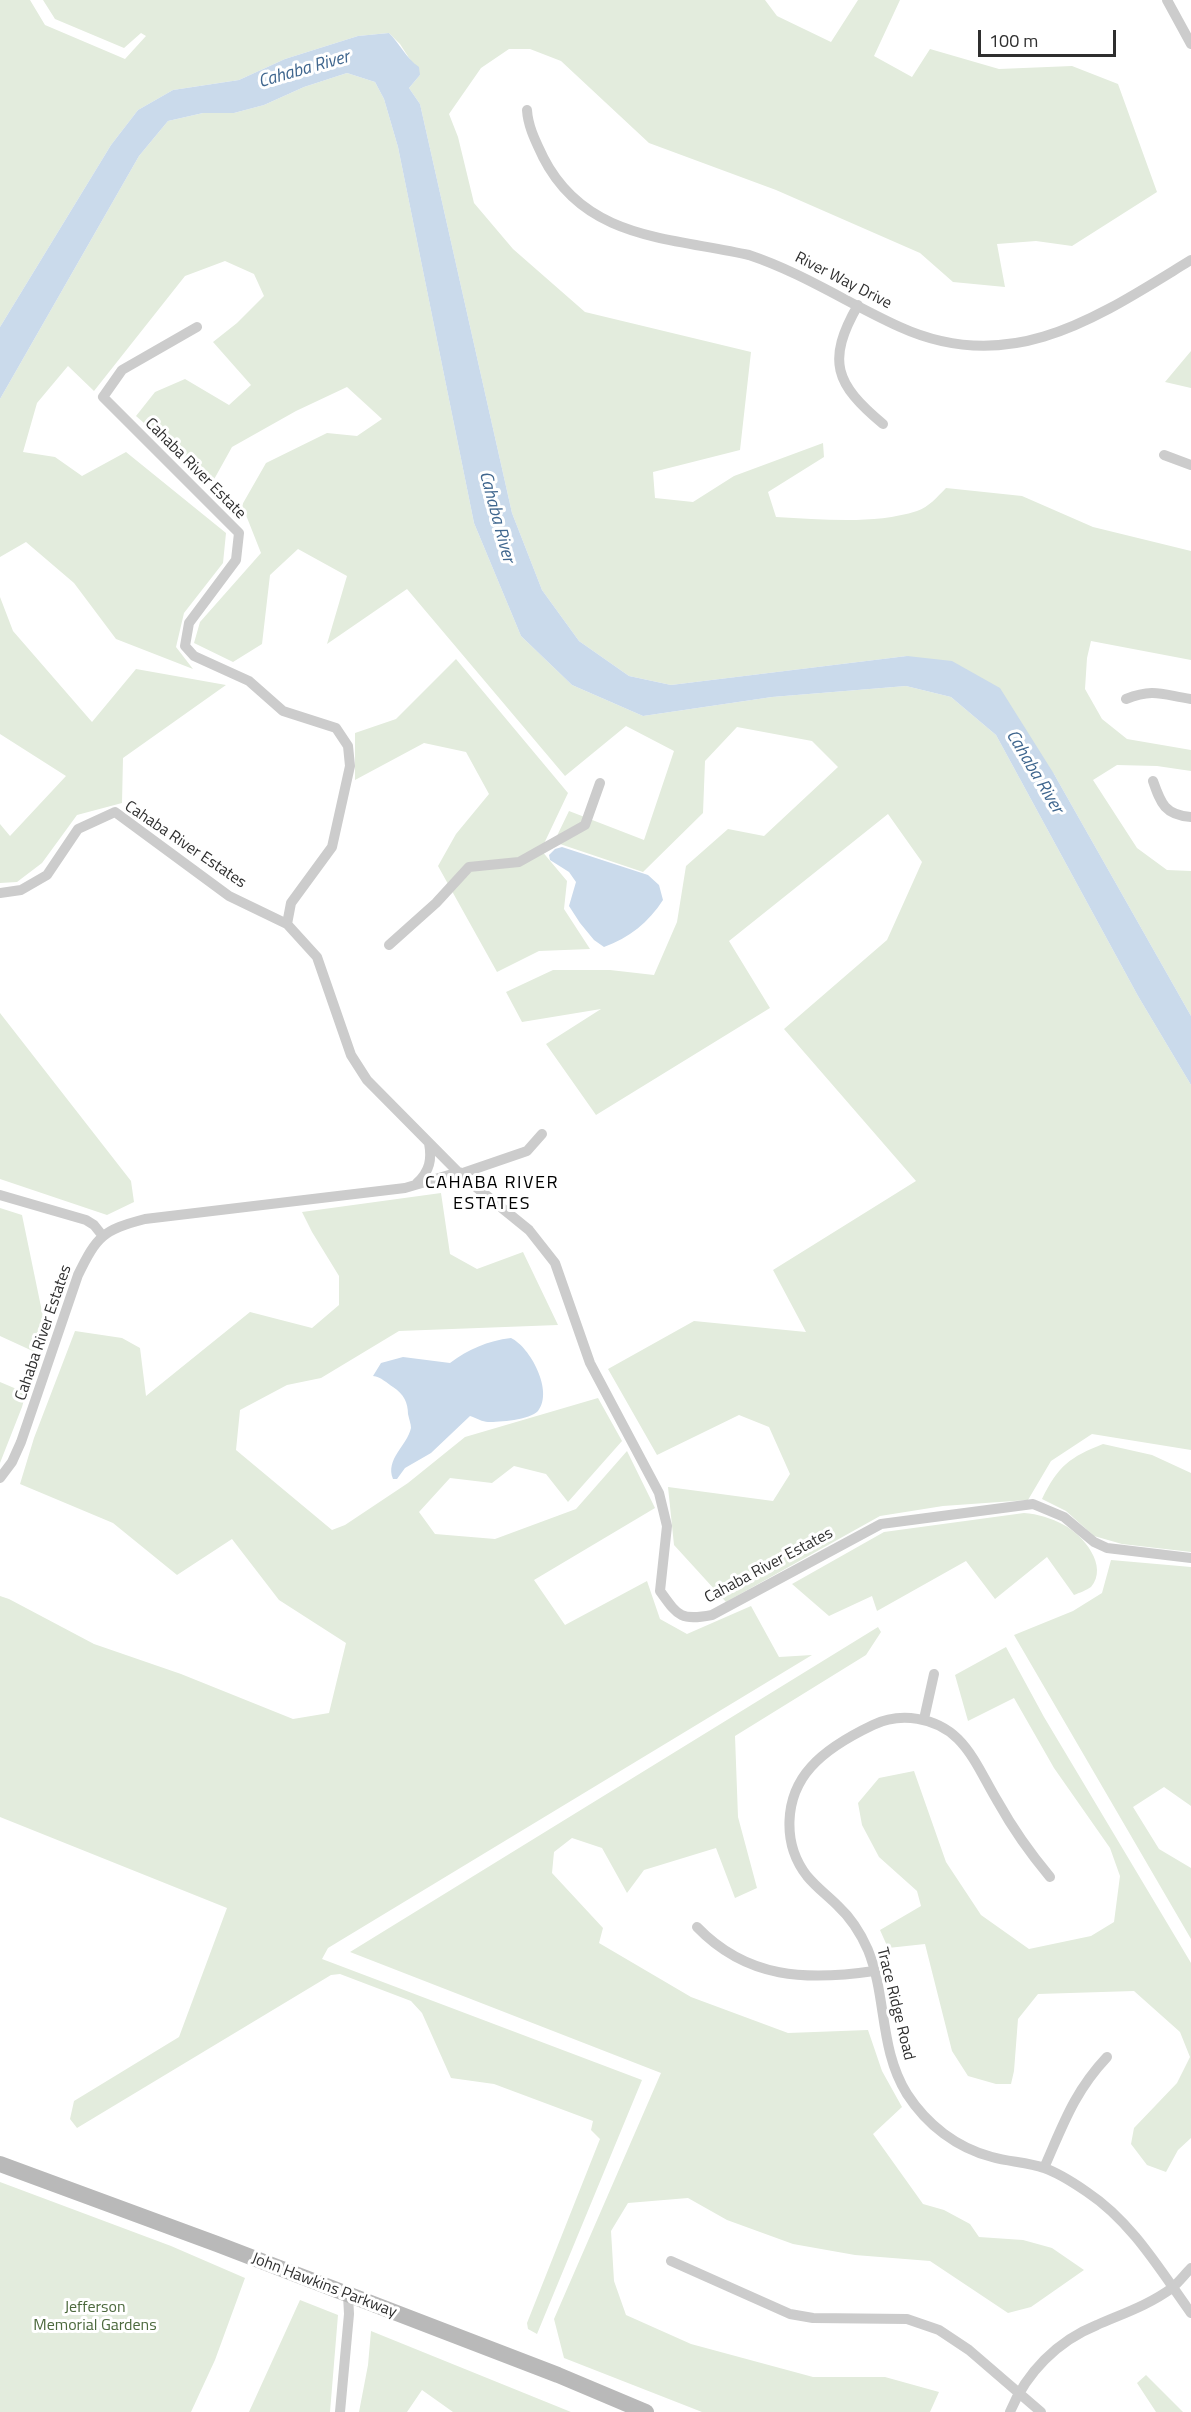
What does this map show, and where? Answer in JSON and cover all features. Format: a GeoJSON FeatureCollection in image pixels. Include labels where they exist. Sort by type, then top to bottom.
{"type":"FeatureCollection","features":[{"type":"Feature","properties":{"kind":"main road","name":"John Hawkins Parkway"},"geometry":{"type":"LineString","coordinates":[[0,2164],[217,2244],[558,2375],[646,2412]]}},
{"type":"Feature","properties":{"kind":"street"},"geometry":{"type":"LineString","coordinates":[[1167,0],[1191,44]]}},
{"type":"Feature","properties":{"kind":"street","name":"River Way Drive"},"geometry":{"type":"LineString","coordinates":[[527,110],[531,130],[556,180],[577,202],[601,220],[630,230],[768,261],[923,336],[979,345],[1021,343],[1075,327],[1191,260]]}},
{"type":"Feature","properties":{"kind":"street"},"geometry":{"type":"LineString","coordinates":[[858,305],[842,338],[838,360],[853,396],[883,424]]}},
{"type":"Feature","properties":{"kind":"street","name":"Cahaba River Estate"},"geometry":{"type":"LineString","coordinates":[[196,327],[122,370],[103,397],[239,533],[236,560],[189,623],[185,646],[194,656],[249,681],[283,711],[336,728],[348,746],[350,766],[332,847],[291,903],[287,924]]}},
{"type":"Feature","properties":{"kind":"street"},"geometry":{"type":"LineString","coordinates":[[1164,455],[1191,465]]}},
{"type":"Feature","properties":{"kind":"street"},"geometry":{"type":"LineString","coordinates":[[1126,699],[1144,692],[1191,699]]}},
{"type":"Feature","properties":{"kind":"street"},"geometry":{"type":"LineString","coordinates":[[1153,781],[1167,810],[1173,814],[1191,817]]}},
{"type":"Feature","properties":{"kind":"street"},"geometry":{"type":"LineString","coordinates":[[389,945],[436,903],[469,867],[519,862],[585,825],[600,783]]}},
{"type":"Feature","properties":{"kind":"street","name":"Cahaba River Estates"},"geometry":{"type":"LineString","coordinates":[[0,893],[21,890],[47,875],[78,829],[115,812],[229,896],[287,924],[316,957],[351,1055],[367,1080],[459,1173],[529,1230],[555,1263],[591,1363],[659,1493],[667,1526],[660,1591],[676,1613],[690,1619],[712,1615],[881,1524],[1033,1504],[1064,1517],[1094,1542],[1107,1548],[1191,1558]]}},
{"type":"Feature","properties":{"kind":"street"},"geometry":{"type":"LineString","coordinates":[[0,1195],[86,1220],[94,1225],[102,1235],[110,1230],[146,1219],[405,1188],[527,1151],[542,1134]]}},
{"type":"Feature","properties":{"kind":"street"},"geometry":{"type":"LineString","coordinates":[[416,1183],[424,1176],[429,1166],[429,1143]]}},
{"type":"Feature","properties":{"kind":"street","name":"Cahaba River Estates"},"geometry":{"type":"LineString","coordinates":[[0,1478],[12,1462],[21,1442],[78,1275],[90,1250],[102,1235]]}},
{"type":"Feature","properties":{"kind":"street"},"geometry":{"type":"LineString","coordinates":[[924,1719],[934,1674]]}},
{"type":"Feature","properties":{"kind":"street","name":"Trace Ridge Road"},"geometry":{"type":"LineString","coordinates":[[1050,1877],[1022,1842],[958,1738],[944,1728],[924,1719],[900,1718],[877,1723],[832,1750],[805,1774],[793,1798],[790,1810],[791,1840],[799,1864],[813,1883],[854,1923],[869,1953],[890,2056],[897,2076],[918,2109],[940,2131],[972,2151],[1044,2168],[1087,2192],[1109,2208],[1146,2249],[1191,2313]]}},
{"type":"Feature","properties":{"kind":"street"},"geometry":{"type":"LineString","coordinates":[[697,1928],[714,1945],[764,1969],[814,1977],[874,1971]]}},
{"type":"Feature","properties":{"kind":"street"},"geometry":{"type":"LineString","coordinates":[[1044,2168],[1075,2097],[1107,2057]]}},
{"type":"Feature","properties":{"kind":"street"},"geometry":{"type":"LineString","coordinates":[[671,2261],[789,2314],[813,2318],[907,2319],[939,2330],[969,2350],[1041,2412]]}},
{"type":"Feature","properties":{"kind":"street"},"geometry":{"type":"LineString","coordinates":[[1010,2412],[1018,2392],[1048,2356],[1065,2342],[1096,2325],[1131,2312],[1173,2287],[1191,2268]]}},
{"type":"Feature","properties":{"kind":"street"},"geometry":{"type":"LineString","coordinates":[[340,2412],[349,2314],[348,2295]]}},
{"type":"Feature","properties":{"kind":"green space"},"geometry":{"type":"Polygon","coordinates":[[[0,0],[30,0],[45,25],[125,59],[146,36],[141,33],[124,48],[55,19],[43,0],[765,0],[777,16],[831,42],[858,0],[900,0],[874,56],[912,77],[930,49],[999,69],[1072,66],[1118,84],[1157,192],[1072,246],[1036,241],[997,244],[1005,287],[953,282],[920,253],[776,190],[649,143],[561,61],[530,49],[509,49],[481,68],[449,114],[458,137],[474,203],[513,249],[585,312],[751,352],[740,450],[653,472],[655,498],[693,502],[734,476],[823,443],[824,457],[768,492],[776,517],[847,520],[883,518],[917,511],[933,501],[946,488],[1022,496],[1093,527],[1191,551],[1191,660],[1091,641],[1087,658],[1085,689],[1102,719],[1127,739],[1191,750],[1191,771],[1157,766],[1117,765],[1093,780],[1137,848],[1167,870],[1191,871],[1191,1016],[1054,774],[907,656],[671,685],[629,676],[579,641],[542,590],[512,513],[420,104],[409,88],[420,75],[400,44],[389,33],[358,36],[285,59],[239,80],[173,90],[138,110],[111,145],[0,327],[0,0]]]}},
{"type":"Feature","properties":{"kind":"green space"},"geometry":{"type":"Polygon","coordinates":[[[347,73],[375,82],[384,99],[398,147],[474,523],[521,636],[572,685],[643,716],[772,697],[906,686],[951,697],[996,735],[1138,996],[1191,1085],[1191,1450],[1092,1434],[1051,1461],[1028,1500],[943,1506],[880,1516],[726,1602],[674,1545],[668,1487],[773,1501],[790,1474],[769,1427],[739,1415],[657,1455],[608,1369],[694,1321],[806,1332],[773,1270],[916,1181],[784,1029],[887,940],[922,862],[888,814],[729,941],[770,1008],[596,1115],[546,1044],[601,1009],[522,1022],[506,992],[553,970],[610,970],[654,975],[677,922],[686,866],[728,829],[764,836],[838,767],[812,741],[737,727],[705,761],[703,813],[643,872],[554,842],[569,811],[644,840],[674,751],[626,726],[565,776],[407,589],[327,644],[347,576],[298,549],[270,575],[262,644],[233,662],[194,643],[200,622],[261,553],[242,505],[266,463],[327,433],[357,436],[382,419],[347,387],[296,411],[232,447],[212,483],[136,416],[155,392],[185,379],[229,405],[251,385],[213,342],[237,323],[264,296],[254,274],[225,261],[185,276],[94,391],[68,366],[37,403],[23,452],[55,457],[82,476],[126,452],[226,533],[223,563],[184,613],[176,647],[193,669],[116,639],[74,583],[26,542],[0,557],[0,399],[139,156],[168,121],[203,113],[234,113],[264,105],[304,87],[347,73]]]}},
{"type":"Feature","properties":{"kind":"green space"},"geometry":{"type":"Polygon","coordinates":[[[1191,351],[1191,388],[1165,382],[1191,351]]]}},
{"type":"Feature","properties":{"kind":"green space"},"geometry":{"type":"Polygon","coordinates":[[[0,597],[13,631],[92,722],[136,669],[226,685],[123,758],[122,803],[77,815],[42,863],[17,882],[0,883],[0,824],[10,836],[66,776],[0,734],[0,597]]]}},
{"type":"Feature","properties":{"kind":"green space"},"geometry":{"type":"Polygon","coordinates":[[[456,659],[568,793],[541,850],[567,881],[564,909],[590,949],[539,951],[497,972],[438,866],[456,834],[489,794],[466,752],[424,743],[355,780],[355,733],[396,719],[456,659]]]}},
{"type":"Feature","properties":{"kind":"green space"},"geometry":{"type":"Polygon","coordinates":[[[0,1013],[131,1181],[134,1202],[107,1215],[0,1179],[0,1013]]]}},
{"type":"Feature","properties":{"kind":"green space"},"geometry":{"type":"Polygon","coordinates":[[[441,1193],[450,1254],[477,1269],[523,1252],[558,1325],[399,1331],[321,1378],[287,1385],[240,1410],[236,1450],[332,1530],[345,1525],[408,1483],[465,1437],[598,1398],[622,1441],[568,1502],[546,1474],[514,1466],[492,1483],[450,1478],[419,1512],[435,1534],[495,1539],[576,1509],[627,1451],[655,1508],[534,1580],[565,1625],[647,1581],[660,1619],[687,1634],[751,1606],[779,1657],[812,1655],[328,1948],[322,1959],[642,2080],[537,2334],[528,2329],[527,2323],[600,2139],[591,2130],[593,2121],[494,2084],[451,2078],[422,2013],[411,2001],[340,1974],[331,1975],[77,2128],[70,2119],[74,2101],[179,2037],[227,1908],[0,1817],[0,1596],[94,1644],[181,1674],[293,1719],[329,1713],[346,1643],[279,1600],[232,1539],[177,1575],[113,1523],[20,1484],[34,1438],[75,1331],[122,1338],[140,1348],[146,1396],[250,1312],[312,1328],[339,1305],[339,1276],[302,1212],[441,1193]]]}},
{"type":"Feature","properties":{"kind":"green space"},"geometry":{"type":"Polygon","coordinates":[[[0,1208],[22,1215],[46,1331],[37,1353],[0,1336],[0,1208]]]}},
{"type":"Feature","properties":{"kind":"green space"},"geometry":{"type":"Polygon","coordinates":[[[0,1382],[26,1393],[0,1463],[0,1382]]]}},
{"type":"Feature","properties":{"kind":"green space"},"geometry":{"type":"Polygon","coordinates":[[[1103,1444],[1152,1455],[1191,1473],[1191,1552],[1122,1544],[1094,1536],[1066,1511],[1042,1499],[1054,1478],[1066,1464],[1082,1453],[1103,1444]]]}},
{"type":"Feature","properties":{"kind":"green space"},"geometry":{"type":"Polygon","coordinates":[[[1024,1513],[1049,1518],[1071,1530],[1086,1543],[1097,1570],[1096,1579],[1091,1587],[1074,1595],[1047,1557],[995,1599],[966,1561],[877,1611],[872,1596],[829,1616],[792,1584],[884,1532],[1024,1513]]]}},
{"type":"Feature","properties":{"kind":"green space"},"geometry":{"type":"Polygon","coordinates":[[[1111,1560],[1191,1567],[1191,1806],[1164,1787],[1133,1807],[1159,1849],[1191,1868],[1191,1939],[1014,1635],[1073,1611],[1102,1593],[1111,1560]]]}},
{"type":"Feature","properties":{"kind":"green space"},"geometry":{"type":"Polygon","coordinates":[[[878,1627],[881,1632],[866,1655],[735,1736],[738,1817],[757,1888],[735,1898],[716,1848],[644,1870],[627,1893],[602,1848],[572,1838],[554,1852],[552,1873],[603,1928],[599,1943],[691,1997],[788,2033],[868,2030],[882,2071],[902,2107],[873,2134],[923,2204],[944,2210],[970,2224],[979,2237],[1023,2240],[1052,2248],[1084,2270],[1031,2307],[1008,2313],[930,2261],[855,2255],[793,2244],[727,2220],[688,2198],[628,2203],[611,2231],[614,2281],[626,2315],[691,2344],[813,2377],[885,2377],[939,2392],[930,2412],[702,2412],[564,2358],[554,2319],[661,2073],[350,1952],[878,1627]]]}},
{"type":"Feature","properties":{"kind":"green space"},"geometry":{"type":"Polygon","coordinates":[[[1006,1647],[1044,1717],[1191,1963],[1191,2138],[1178,2150],[1166,2172],[1147,2165],[1131,2144],[1134,2128],[1177,2083],[1190,2057],[1180,2032],[1134,1991],[1038,1994],[1018,2019],[1011,2084],[996,2084],[968,2076],[952,2051],[925,1944],[888,1948],[880,1930],[921,1906],[917,1891],[879,1857],[862,1825],[858,1803],[879,1778],[914,1771],[946,1862],[981,1915],[1029,1949],[1091,1936],[1114,1922],[1120,1876],[1110,1848],[1054,1768],[1014,1698],[968,1721],[955,1675],[1006,1647]]]}},
{"type":"Feature","properties":{"kind":"green space","name":"Jefferson Memorial Gardens"},"geometry":{"type":"Polygon","coordinates":[[[0,2182],[171,2246],[245,2278],[215,2360],[191,2412],[0,2412],[0,2182]]]}},
{"type":"Feature","properties":{"kind":"green space"},"geometry":{"type":"Polygon","coordinates":[[[300,2300],[338,2315],[330,2412],[249,2412],[300,2300]]]}},
{"type":"Feature","properties":{"kind":"green space"},"geometry":{"type":"Polygon","coordinates":[[[371,2331],[571,2412],[453,2412],[422,2390],[407,2412],[359,2412],[368,2365],[371,2331]]]}},
{"type":"Feature","properties":{"kind":"green space"},"geometry":{"type":"Polygon","coordinates":[[[1146,2375],[1183,2412],[1156,2412],[1137,2383],[1146,2375]]]}},
{"type":"Feature","properties":{"kind":"water","name":"Cahaba River"},"geometry":{"type":"Polygon","coordinates":[[[389,33],[419,67],[420,75],[409,88],[420,104],[512,513],[542,590],[579,641],[629,676],[671,685],[907,656],[952,661],[1000,688],[1054,774],[1191,1016],[1191,1085],[1138,996],[996,735],[951,697],[906,686],[772,697],[643,716],[572,685],[521,636],[474,523],[398,147],[384,99],[375,82],[347,73],[304,87],[264,105],[234,113],[203,113],[168,121],[139,156],[0,399],[0,327],[111,145],[138,110],[173,90],[239,80],[285,59],[358,36],[389,33]]]}},
{"type":"Feature","properties":{"kind":"water"},"geometry":{"type":"Polygon","coordinates":[[[562,847],[648,875],[659,885],[663,900],[638,928],[604,947],[594,940],[569,906],[576,882],[569,872],[550,860],[549,855],[555,849],[562,847]]]}},
{"type":"Feature","properties":{"kind":"water"},"geometry":{"type":"Polygon","coordinates":[[[511,1338],[525,1350],[538,1370],[543,1392],[538,1411],[522,1418],[499,1422],[486,1422],[470,1416],[431,1453],[405,1468],[397,1479],[393,1479],[391,1472],[394,1459],[409,1435],[411,1426],[403,1396],[384,1380],[373,1376],[381,1363],[403,1357],[450,1363],[479,1346],[511,1338]]]}},
{"type":"Feature","properties":{"kind":"district","name":"CAHABA RIVER ESTATES"},"geometry":{"type":"Point","coordinates":[492,1194]}}]}
